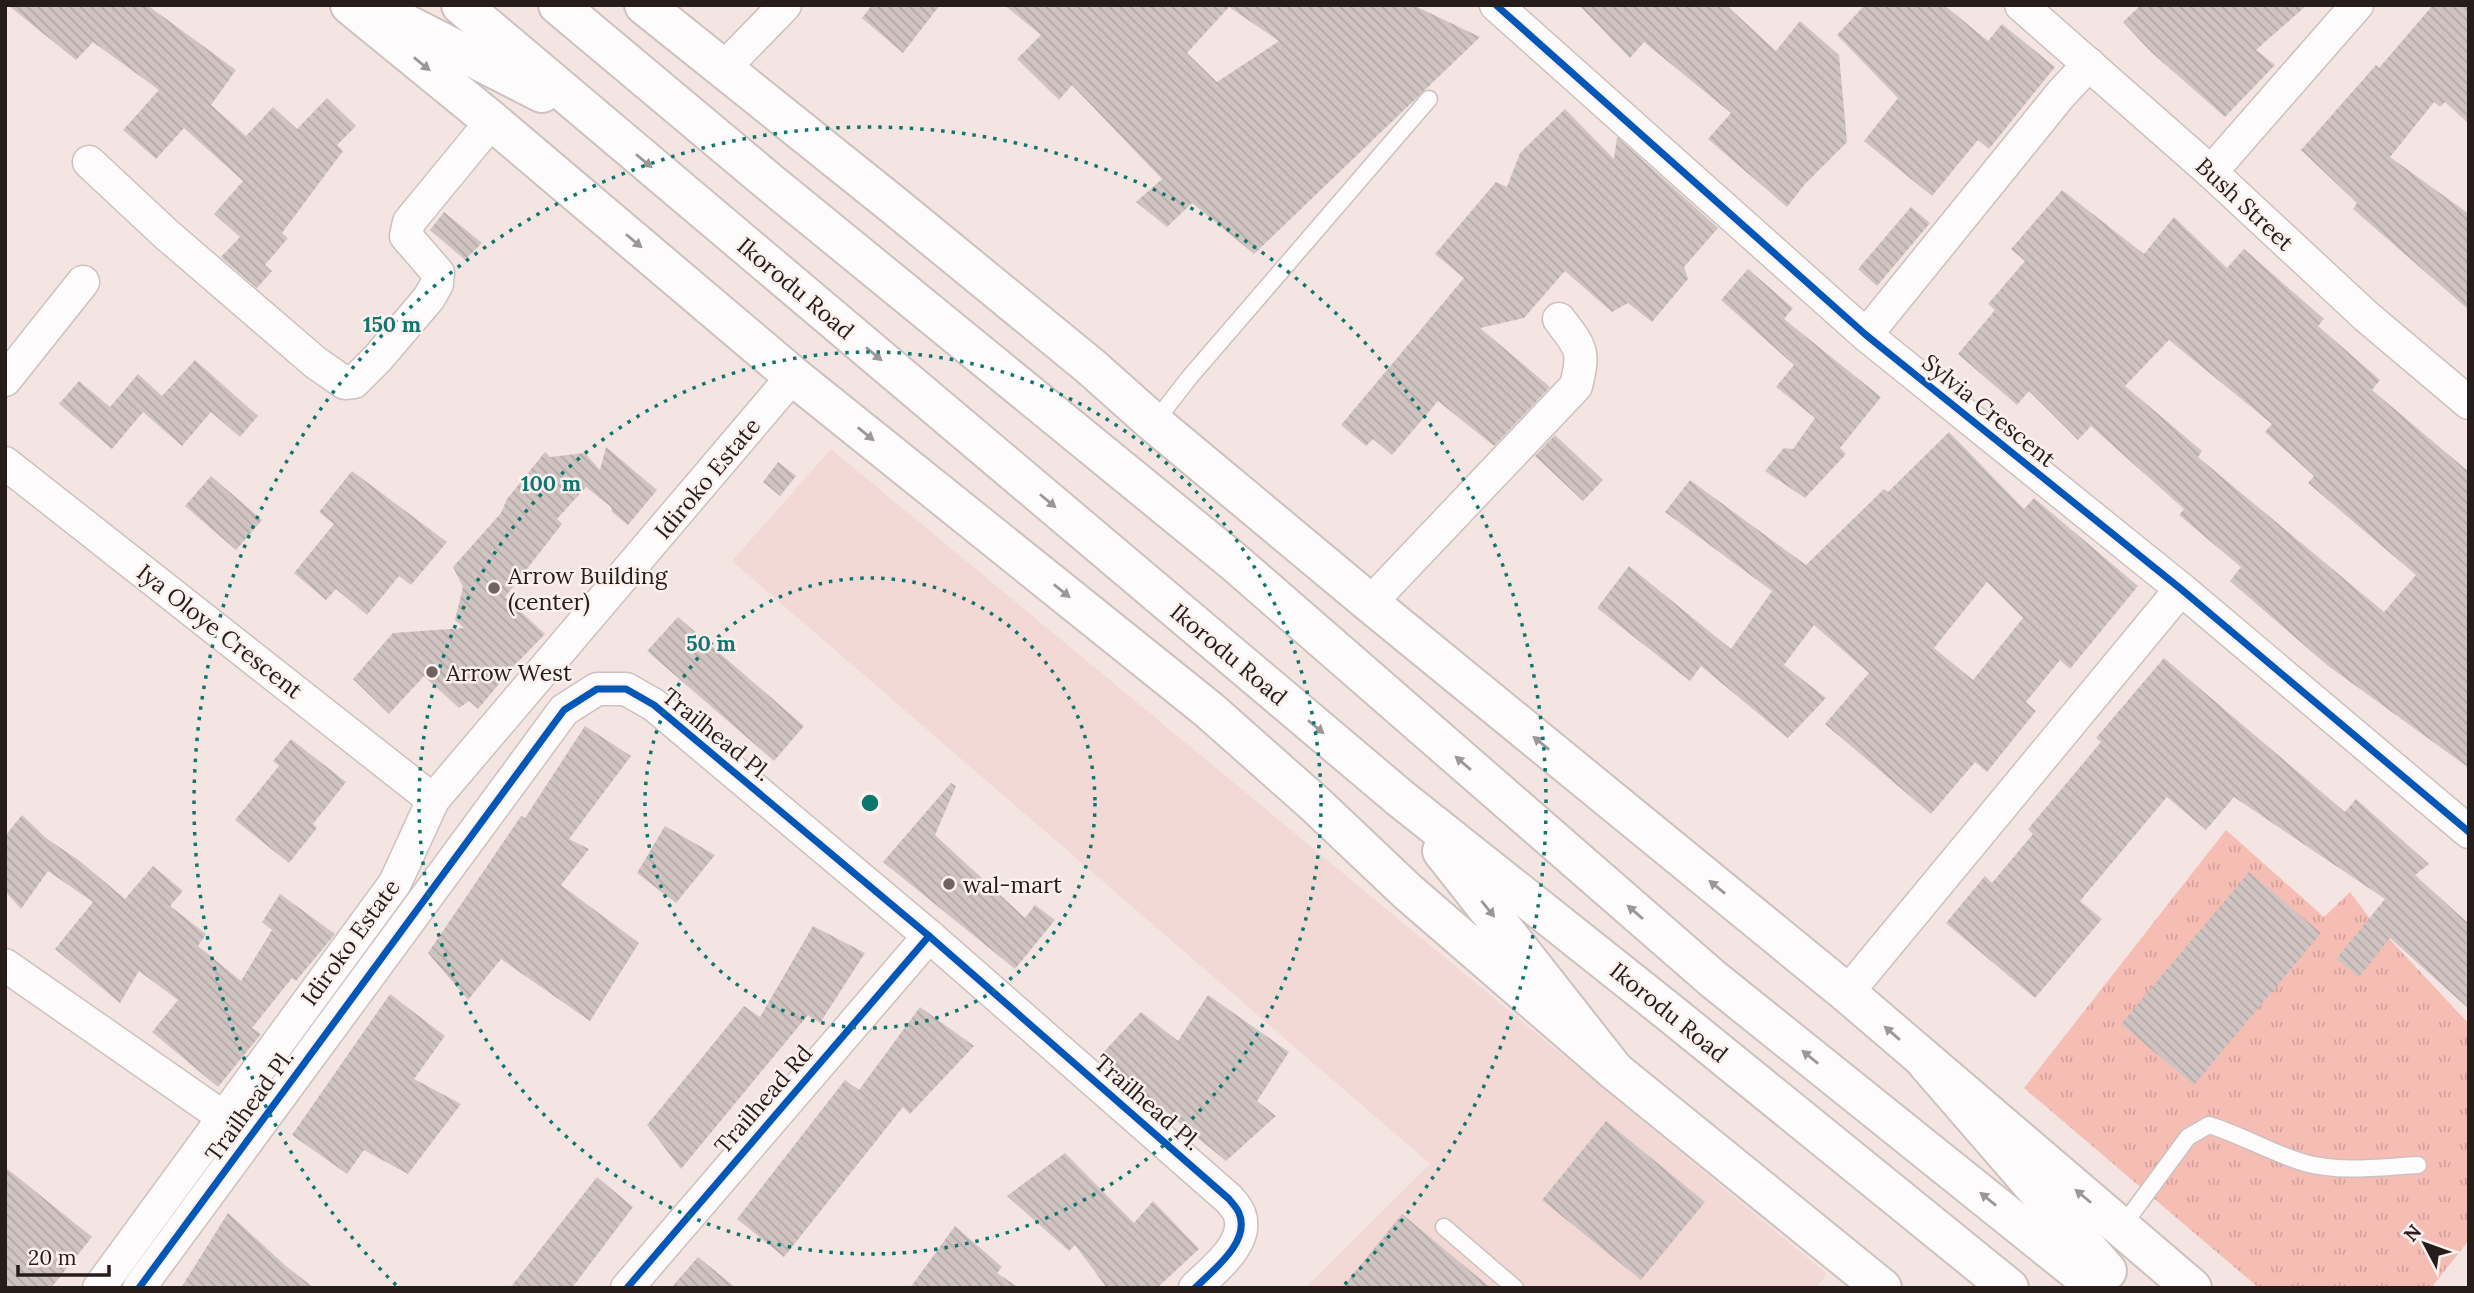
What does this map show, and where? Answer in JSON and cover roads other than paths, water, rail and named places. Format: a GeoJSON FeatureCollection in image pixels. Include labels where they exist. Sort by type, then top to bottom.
{"type":"FeatureCollection","features":[{"type":"Feature","properties":{"kind":"main road"},"geometry":{"type":"LineString","coordinates":[[350,5],[492,121],[793,376],[1209,710],[1314,803],[1408,892],[1615,1071],[1882,1288]]}},
{"type":"Feature","properties":{"kind":"main road"},"geometry":{"type":"LineString","coordinates":[[369,5],[597,121]]}},
{"type":"Feature","properties":{"kind":"main road","name":"Ikorodu Road"},"geometry":{"type":"LineString","coordinates":[[461,5],[1400,798],[1680,1020],[2009,1288]]}},
{"type":"Feature","properties":{"kind":"main road"},"geometry":{"type":"LineString","coordinates":[[558,5],[778,190],[1233,561],[1713,979],[2098,1288]]}},
{"type":"Feature","properties":{"kind":"main road"},"geometry":{"type":"LineString","coordinates":[[645,5],[902,211],[1370,603],[1847,993],[2192,1288]]}},
{"type":"Feature","properties":{"kind":"main road"},"geometry":{"type":"LineString","coordinates":[[1400,798],[1615,1071]]}},
{"type":"Feature","properties":{"kind":"main road"},"geometry":{"type":"LineString","coordinates":[[1926,1062],[2123,1288]]}},
{"type":"Feature","properties":{"kind":"street"},"geometry":{"type":"LineString","coordinates":[[723,69],[785,5]]}},
{"type":"Feature","properties":{"kind":"street","name":"Sylvia Crescent"},"geometry":{"type":"LineString","coordinates":[[1496,5],[1866,335],[2181,589],[2469,832]]}},
{"type":"Feature","properties":{"kind":"street","name":"Bush Street"},"geometry":{"type":"LineString","coordinates":[[2021,5],[2211,172],[2367,317],[2469,403]]}},
{"type":"Feature","properties":{"kind":"street"},"geometry":{"type":"LineString","coordinates":[[2211,172],[2357,5]]}},
{"type":"Feature","properties":{"kind":"street"},"geometry":{"type":"LineString","coordinates":[[1866,335],[2061,94],[2089,65]]}},
{"type":"Feature","properties":{"kind":"street"},"geometry":{"type":"LineString","coordinates":[[89,162],[196,260],[316,363],[345,383],[354,382],[378,358],[429,298],[437,284],[438,273],[406,236],[409,222],[492,121]]}},
{"type":"Feature","properties":{"kind":"street"},"geometry":{"type":"LineString","coordinates":[[5,380],[83,282]]}},
{"type":"Feature","properties":{"kind":"street"},"geometry":{"type":"LineString","coordinates":[[1370,603],[1576,386],[1582,363],[1579,345],[1559,319]]}},
{"type":"Feature","properties":{"kind":"street","name":"Idiroko Estate"},"geometry":{"type":"LineString","coordinates":[[99,1288],[395,883],[433,800],[793,376]]}},
{"type":"Feature","properties":{"kind":"street","name":"Iya Oloye Crescent"},"geometry":{"type":"LineString","coordinates":[[5,463],[433,800]]}},
{"type":"Feature","properties":{"kind":"street"},"geometry":{"type":"LineString","coordinates":[[1847,993],[2181,589]]}},
{"type":"Feature","properties":{"kind":"street","name":"Trailhead Pl."},"geometry":{"type":"LineString","coordinates":[[139,1288],[564,710],[597,689],[626,689],[654,705],[929,936],[1229,1199],[1240,1214],[1240,1234],[1232,1250],[1195,1288]]}},
{"type":"Feature","properties":{"kind":"street","name":"Trailhead Rd"},"geometry":{"type":"LineString","coordinates":[[627,1288],[929,936]]}},
{"type":"Feature","properties":{"kind":"street"},"geometry":{"type":"LineString","coordinates":[[5,965],[223,1117]]}},
{"type":"Feature","properties":{"kind":"lane"},"geometry":{"type":"LineString","coordinates":[[1154,423],[1429,99]]}},
{"type":"Feature","properties":{"kind":"lane"},"geometry":{"type":"LineString","coordinates":[[2121,1228],[2188,1137],[2209,1125],[2306,1163],[2340,1169],[2418,1165]]}},
{"type":"Feature","properties":{"kind":"lane"},"geometry":{"type":"LineString","coordinates":[[1444,1227],[1515,1288]]}},
{"type":"Feature","properties":{"kind":"place","name":"Arrow Building (center)"},"geometry":{"type":"Point","coordinates":[494,588]}},
{"type":"Feature","properties":{"kind":"place","name":"Arrow West"},"geometry":{"type":"Point","coordinates":[432,672]}},
{"type":"Feature","properties":{"kind":"place","name":"wal-mart"},"geometry":{"type":"Point","coordinates":[949,884]}}]}
